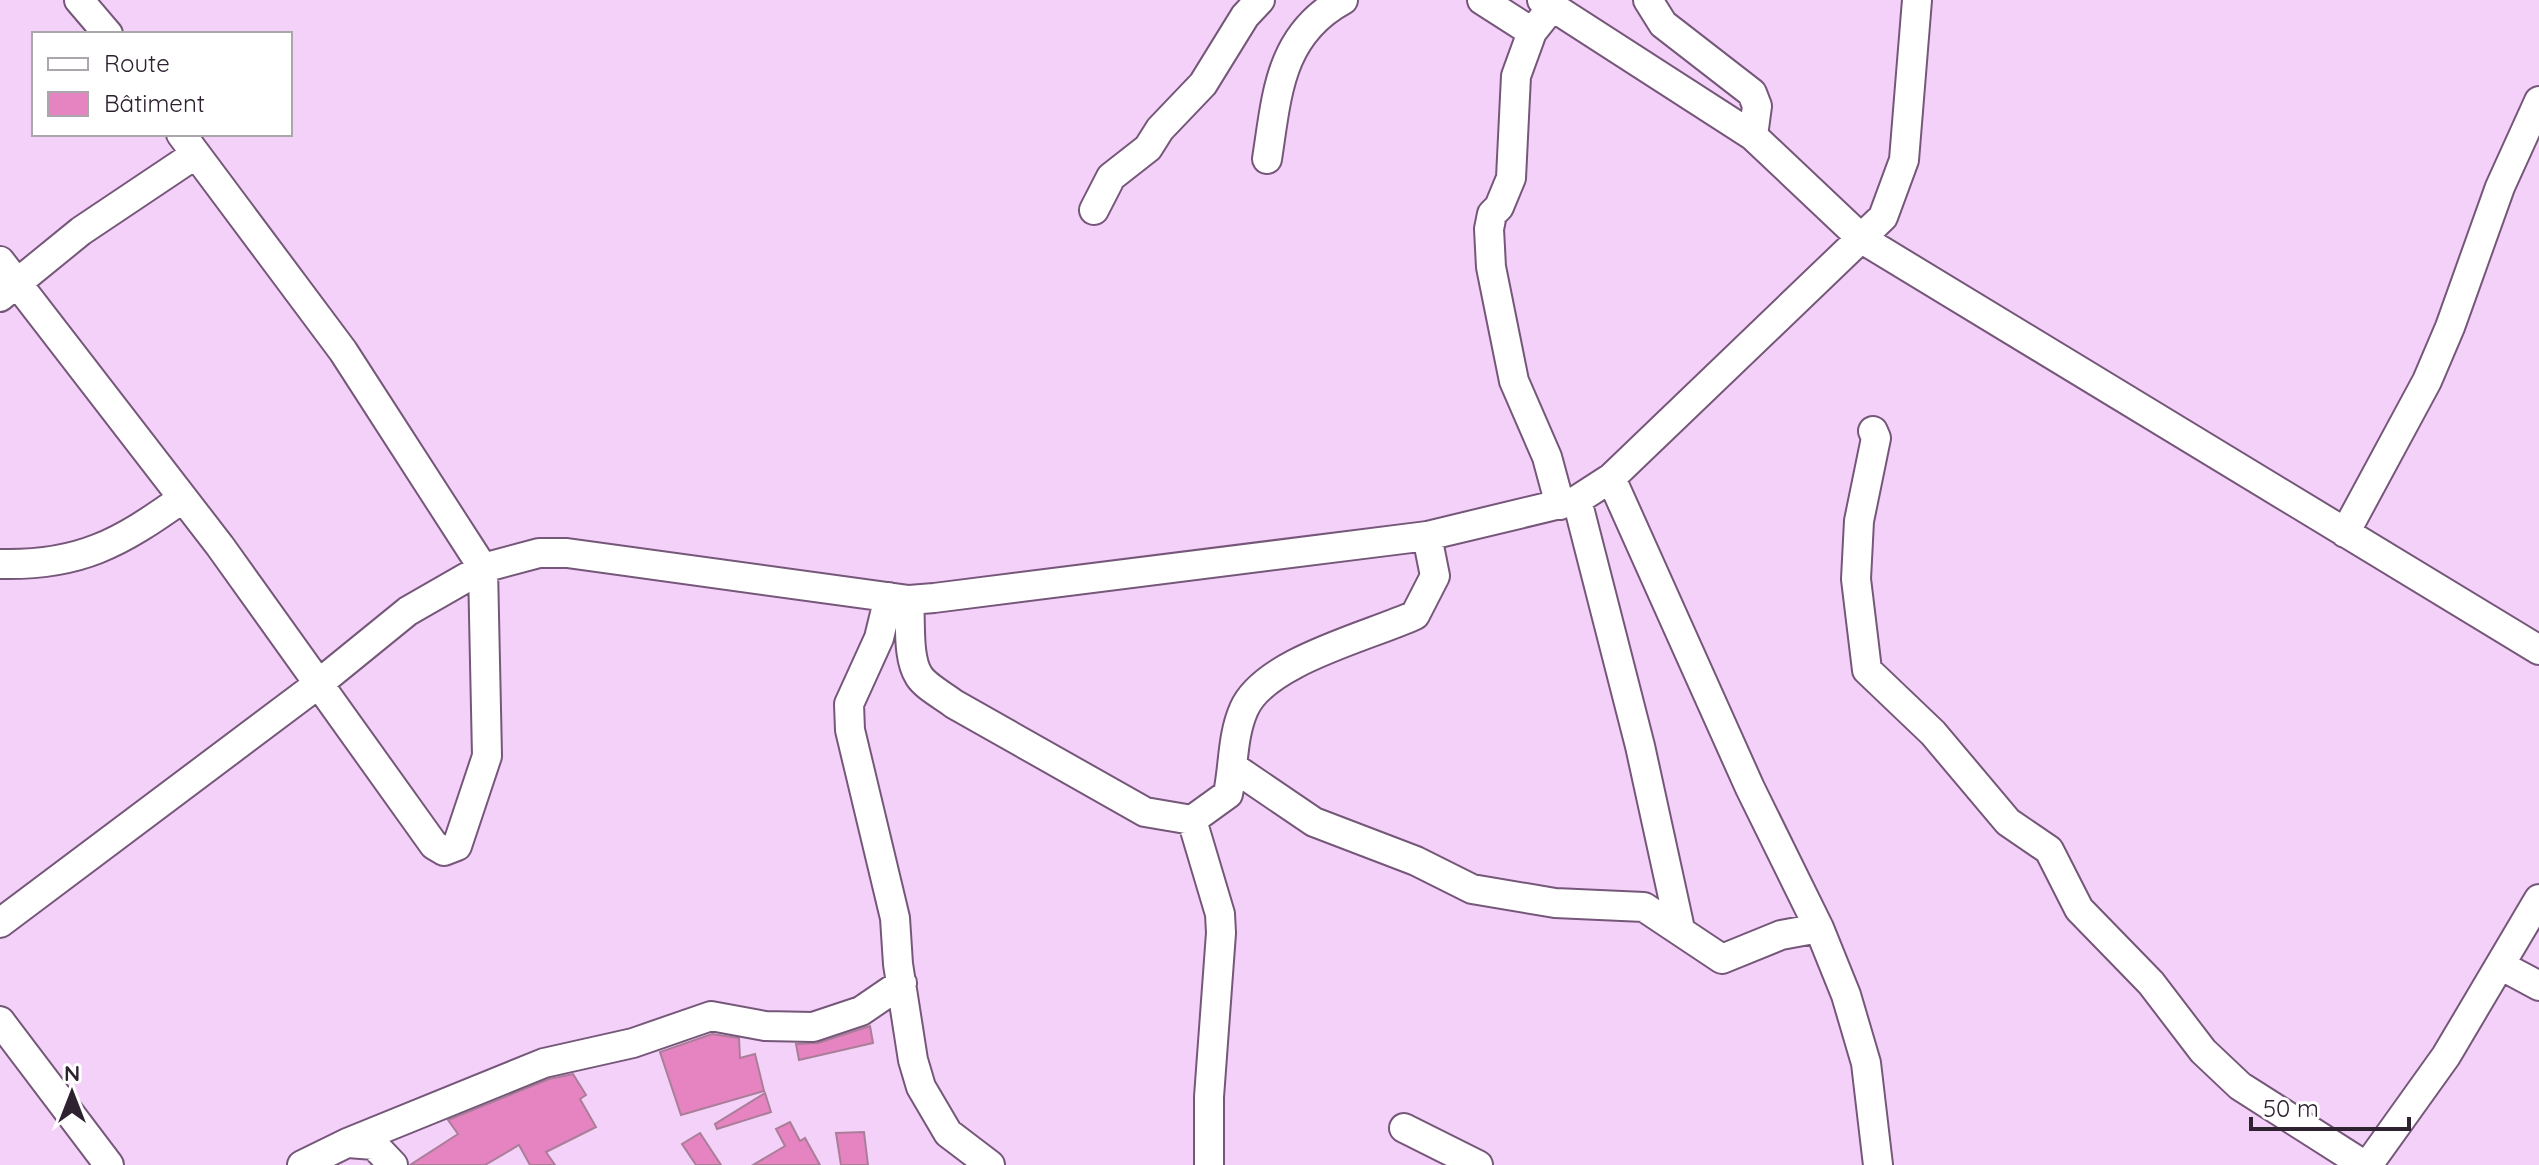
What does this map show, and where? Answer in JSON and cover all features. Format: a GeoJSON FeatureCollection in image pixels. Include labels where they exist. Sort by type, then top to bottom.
{"type":"FeatureCollection","features":[{"type":"Feature","properties":{"kind":"street"},"geometry":{"type":"LineString","coordinates":[[79,0],[106,32]]}},
{"type":"Feature","properties":{"kind":"street"},"geometry":{"type":"LineString","coordinates":[[1094,210],[1111,177],[1148,148],[1160,129],[1203,84],[1245,16],[1260,0]]}},
{"type":"Feature","properties":{"kind":"street"},"geometry":{"type":"LineString","coordinates":[[1267,159],[1286,59],[1302,36],[1343,0]]}},
{"type":"Feature","properties":{"kind":"street"},"geometry":{"type":"LineString","coordinates":[[1482,0],[1532,32]]}},
{"type":"Feature","properties":{"kind":"street"},"geometry":{"type":"LineString","coordinates":[[1648,0],[1663,24],[1752,93],[1757,106],[1753,136]]}},
{"type":"Feature","properties":{"kind":"street"},"geometry":{"type":"LineString","coordinates":[[0,923],[317,685],[389,623],[483,568],[539,553],[567,553],[899,599],[1101,579],[1427,536],[1569,502],[1611,478],[1883,217],[1904,160],[1917,0]]}},
{"type":"Feature","properties":{"kind":"street"},"geometry":{"type":"LineString","coordinates":[[1680,929],[1640,746],[1569,502],[1514,381],[1491,267],[1489,229],[1492,214],[1499,207],[1511,178],[1516,76],[1532,32],[1547,4],[1753,136],[1862,239],[2539,650]]}},
{"type":"Feature","properties":{"kind":"street"},"geometry":{"type":"LineString","coordinates":[[2345,533],[2427,381],[2450,327],[2500,187],[2539,101]]}},
{"type":"Feature","properties":{"kind":"street"},"geometry":{"type":"LineString","coordinates":[[0,261],[10,290],[183,498],[434,845],[444,851],[452,850],[460,841],[487,756],[483,568],[343,351],[189,144],[10,290]]}},
{"type":"Feature","properties":{"kind":"street"},"geometry":{"type":"LineString","coordinates":[[1873,431],[1876,438],[1859,521],[1856,579],[1867,670],[1933,733],[2008,822],[2049,850],[2079,909],[2151,983],[2203,1051],[2240,1086],[2366,1165],[2446,1056],[2539,899]]}},
{"type":"Feature","properties":{"kind":"street"},"geometry":{"type":"LineString","coordinates":[[1611,478],[1750,788],[1819,928],[1846,995],[1866,1063],[1878,1165]]}},
{"type":"Feature","properties":{"kind":"street"},"geometry":{"type":"LineString","coordinates":[[0,564],[34,565],[85,556],[130,535],[183,498]]}},
{"type":"Feature","properties":{"kind":"street"},"geometry":{"type":"LineString","coordinates":[[899,599],[919,676],[944,697],[1145,812],[1192,820],[1228,794],[1234,742],[1245,706],[1270,680],[1304,659],[1415,615],[1435,576],[1427,536]]}},
{"type":"Feature","properties":{"kind":"street"},"geometry":{"type":"LineString","coordinates":[[899,599],[879,638],[848,714],[895,918],[913,1060],[921,1087],[948,1133],[990,1165]]}},
{"type":"Feature","properties":{"kind":"street"},"geometry":{"type":"LineString","coordinates":[[1233,767],[1314,822],[1416,861],[1472,889],[1555,903],[1644,907],[1722,959],[1781,935],[1819,928]]}},
{"type":"Feature","properties":{"kind":"street"},"geometry":{"type":"LineString","coordinates":[[1192,820],[1221,924],[1209,1097],[1209,1165]]}},
{"type":"Feature","properties":{"kind":"street"},"geometry":{"type":"LineString","coordinates":[[2500,965],[2539,986]]}},
{"type":"Feature","properties":{"kind":"street"},"geometry":{"type":"LineString","coordinates":[[302,1165],[347,1143],[456,1102],[544,1063],[633,1043],[711,1016],[765,1026],[813,1027],[861,1011],[902,983]]}},
{"type":"Feature","properties":{"kind":"street"},"geometry":{"type":"LineString","coordinates":[[0,1021],[109,1165]]}},
{"type":"Feature","properties":{"kind":"street"},"geometry":{"type":"LineString","coordinates":[[1404,1128],[1478,1165]]}},
{"type":"Feature","properties":{"kind":"street"},"geometry":{"type":"LineString","coordinates":[[347,1143],[374,1145],[393,1165]]}},
{"type":"Feature","properties":{"kind":"building"},"geometry":{"type":"Polygon","coordinates":[[[870,1026],[873,1043],[799,1060],[796,1044],[818,1043],[870,1026]]]}},
{"type":"Feature","properties":{"kind":"building"},"geometry":{"type":"Polygon","coordinates":[[[712,1034],[739,1038],[740,1058],[755,1054],[764,1091],[681,1115],[660,1052],[712,1034]]]}},
{"type":"Feature","properties":{"kind":"building"},"geometry":{"type":"Polygon","coordinates":[[[573,1074],[586,1095],[580,1099],[596,1127],[546,1152],[555,1165],[530,1165],[519,1145],[485,1165],[410,1165],[458,1134],[448,1120],[549,1079],[573,1074]]]}},
{"type":"Feature","properties":{"kind":"building"},"geometry":{"type":"Polygon","coordinates":[[[765,1093],[771,1112],[717,1129],[715,1124],[765,1093]]]}},
{"type":"Feature","properties":{"kind":"building"},"geometry":{"type":"Polygon","coordinates":[[[790,1122],[800,1141],[805,1138],[820,1165],[753,1165],[785,1146],[776,1129],[790,1122]]]}},
{"type":"Feature","properties":{"kind":"building"},"geometry":{"type":"Polygon","coordinates":[[[864,1132],[868,1165],[841,1165],[836,1133],[864,1132]]]}},
{"type":"Feature","properties":{"kind":"building"},"geometry":{"type":"Polygon","coordinates":[[[700,1133],[721,1165],[696,1165],[682,1144],[700,1133]]]}}]}
